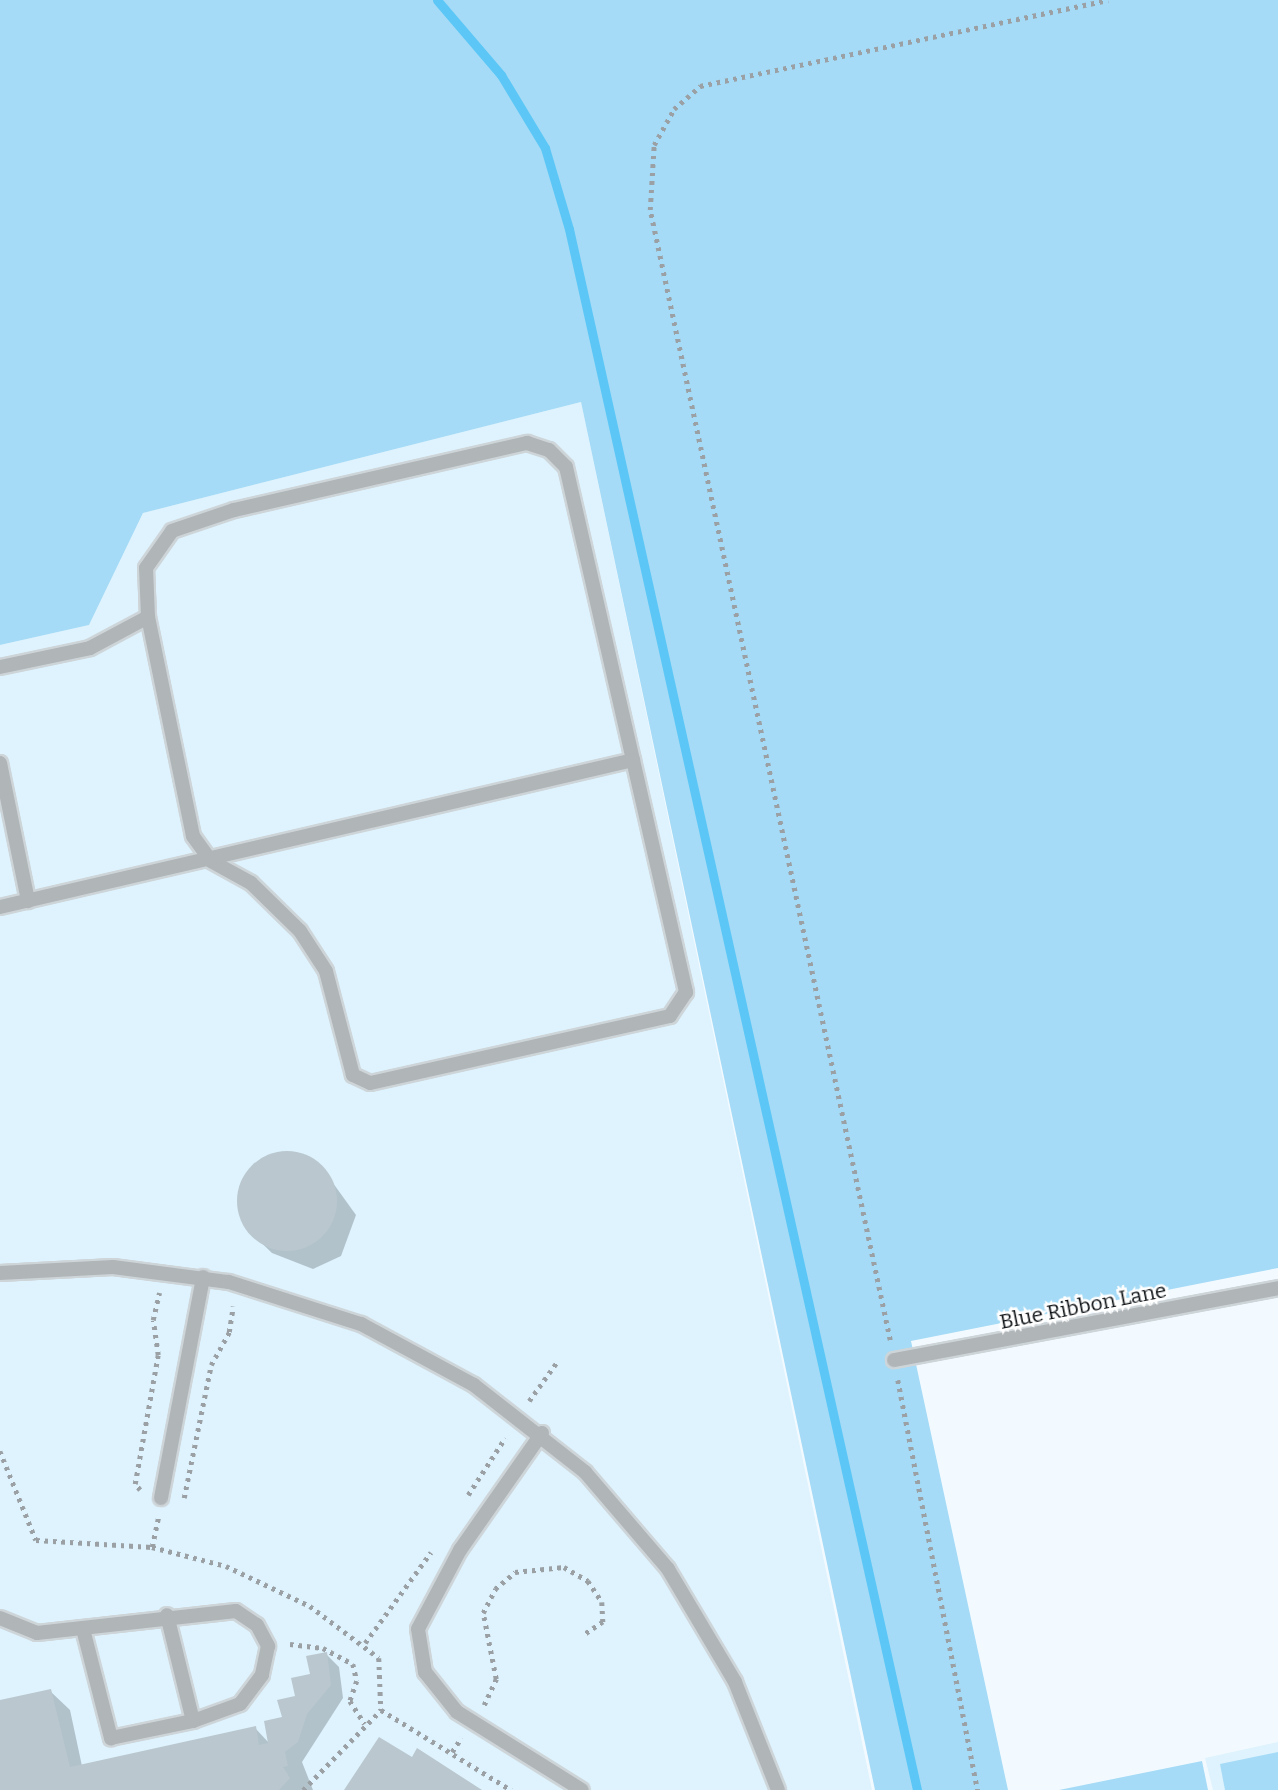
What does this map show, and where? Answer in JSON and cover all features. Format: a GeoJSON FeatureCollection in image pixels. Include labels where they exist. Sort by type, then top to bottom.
{"type":"FeatureCollection","features":[{"type":"Feature","properties":{"kind":"lane"},"geometry":{"type":"LineString","coordinates":[[527,443],[549,450],[566,467],[686,992],[670,1016],[370,1083],[353,1075],[326,971],[300,931],[251,883],[211,861],[193,836],[148,617],[146,568],[172,531],[234,510],[527,443]]}},
{"type":"Feature","properties":{"kind":"lane"},"geometry":{"type":"LineString","coordinates":[[0,667],[90,648],[148,617]]}},
{"type":"Feature","properties":{"kind":"lane"},"geometry":{"type":"LineString","coordinates":[[0,907],[211,861],[633,760]]}},
{"type":"Feature","properties":{"kind":"lane"},"geometry":{"type":"LineString","coordinates":[[0,763],[28,901]]}},
{"type":"Feature","properties":{"kind":"lane"},"geometry":{"type":"LineString","coordinates":[[0,1273],[113,1267],[203,1277],[290,1297],[361,1324],[420,1352],[519,1416],[542,1433],[631,1520],[705,1623],[763,1742],[778,1790]]}},
{"type":"Feature","properties":{"kind":"lane"},"geometry":{"type":"LineString","coordinates":[[161,1498],[203,1277]]}},
{"type":"Feature","properties":{"kind":"lane","name":"Blue Ribbon Lane"},"geometry":{"type":"LineString","coordinates":[[894,1360],[1278,1288]]}},
{"type":"Feature","properties":{"kind":"lane"},"geometry":{"type":"LineString","coordinates":[[542,1433],[460,1550],[418,1629],[425,1672],[435,1691],[471,1723],[582,1790]]}},
{"type":"Feature","properties":{"kind":"lane"},"geometry":{"type":"LineString","coordinates":[[0,1618],[37,1633],[83,1629],[167,1615],[236,1611],[257,1625],[268,1646],[262,1675],[240,1704],[193,1721],[111,1738],[83,1629]]}},
{"type":"Feature","properties":{"kind":"lane"},"geometry":{"type":"LineString","coordinates":[[167,1615],[193,1721]]}},
{"type":"Feature","properties":{"kind":"path"},"geometry":{"type":"LineString","coordinates":[[978,1790],[894,1360],[650,210],[654,145],[674,109],[700,86],[1108,0]]}},
{"type":"Feature","properties":{"kind":"path"},"geometry":{"type":"LineString","coordinates":[[461,1506],[557,1362]]}},
{"type":"Feature","properties":{"kind":"path"},"geometry":{"type":"LineString","coordinates":[[365,1643],[434,1548]]}},
{"type":"Feature","properties":{"kind":"path"},"geometry":{"type":"LineString","coordinates":[[452,1752],[496,1679],[484,1614],[495,1589],[515,1572],[564,1567],[588,1581],[602,1602],[603,1622],[586,1634]]}},
{"type":"Feature","properties":{"kind":"path"},"geometry":{"type":"LineString","coordinates":[[268,1646],[323,1648],[353,1664],[357,1681],[350,1701],[365,1724]]}},
{"type":"Feature","properties":{"kind":"path"},"geometry":{"type":"LineString","coordinates":[[303,1790],[381,1710]]}},
{"type":"Feature","properties":{"kind":"shaded area"},"geometry":{"type":"Polygon","coordinates":[[[0,0],[1278,0],[1278,1268],[911,1341],[1008,1790],[875,1790],[581,402],[143,513],[89,625],[0,645],[0,0]]]}},
{"type":"Feature","properties":{"kind":"shaded area"},"geometry":{"type":"Polygon","coordinates":[[[581,402],[872,1790],[0,1790],[0,645],[89,625],[143,513],[581,402]]]}},
{"type":"Feature","properties":{"kind":"shaded area"},"geometry":{"type":"Polygon","coordinates":[[[1278,1742],[1278,1790],[1213,1790],[1205,1758],[1278,1742]]]}},
{"type":"Feature","properties":{"kind":"shaded area"},"geometry":{"type":"Polygon","coordinates":[[[1278,1752],[1278,1790],[1225,1790],[1220,1764],[1278,1752]]]}},
{"type":"Feature","properties":{"kind":"shaded area"},"geometry":{"type":"Polygon","coordinates":[[[1202,1761],[1208,1790],[1059,1790],[1202,1761]]]}},
{"type":"Feature","properties":{"kind":"building"},"geometry":{"type":"Polygon","coordinates":[[[287,1151],[306,1155],[322,1166],[333,1182],[337,1201],[333,1220],[322,1236],[306,1247],[287,1251],[268,1247],[252,1236],[241,1220],[237,1201],[241,1182],[252,1166],[268,1155],[287,1151]]]}},
{"type":"Feature","properties":{"kind":"building"},"geometry":{"type":"Polygon","coordinates":[[[327,1652],[331,1685],[307,1714],[298,1742],[285,1752],[288,1766],[283,1767],[290,1778],[279,1790],[0,1790],[0,1700],[51,1689],[70,1767],[256,1726],[259,1745],[268,1743],[264,1721],[282,1717],[277,1700],[295,1696],[291,1678],[310,1674],[306,1656],[327,1652]]]}},
{"type":"Feature","properties":{"kind":"building"},"geometry":{"type":"Polygon","coordinates":[[[379,1737],[412,1757],[417,1748],[482,1790],[344,1790],[379,1737]]]}},
{"type":"Feature","properties":{"kind":"waterway"},"geometry":{"type":"LineString","coordinates":[[437,0],[501,75],[545,148],[569,229],[917,1790]]}}]}
